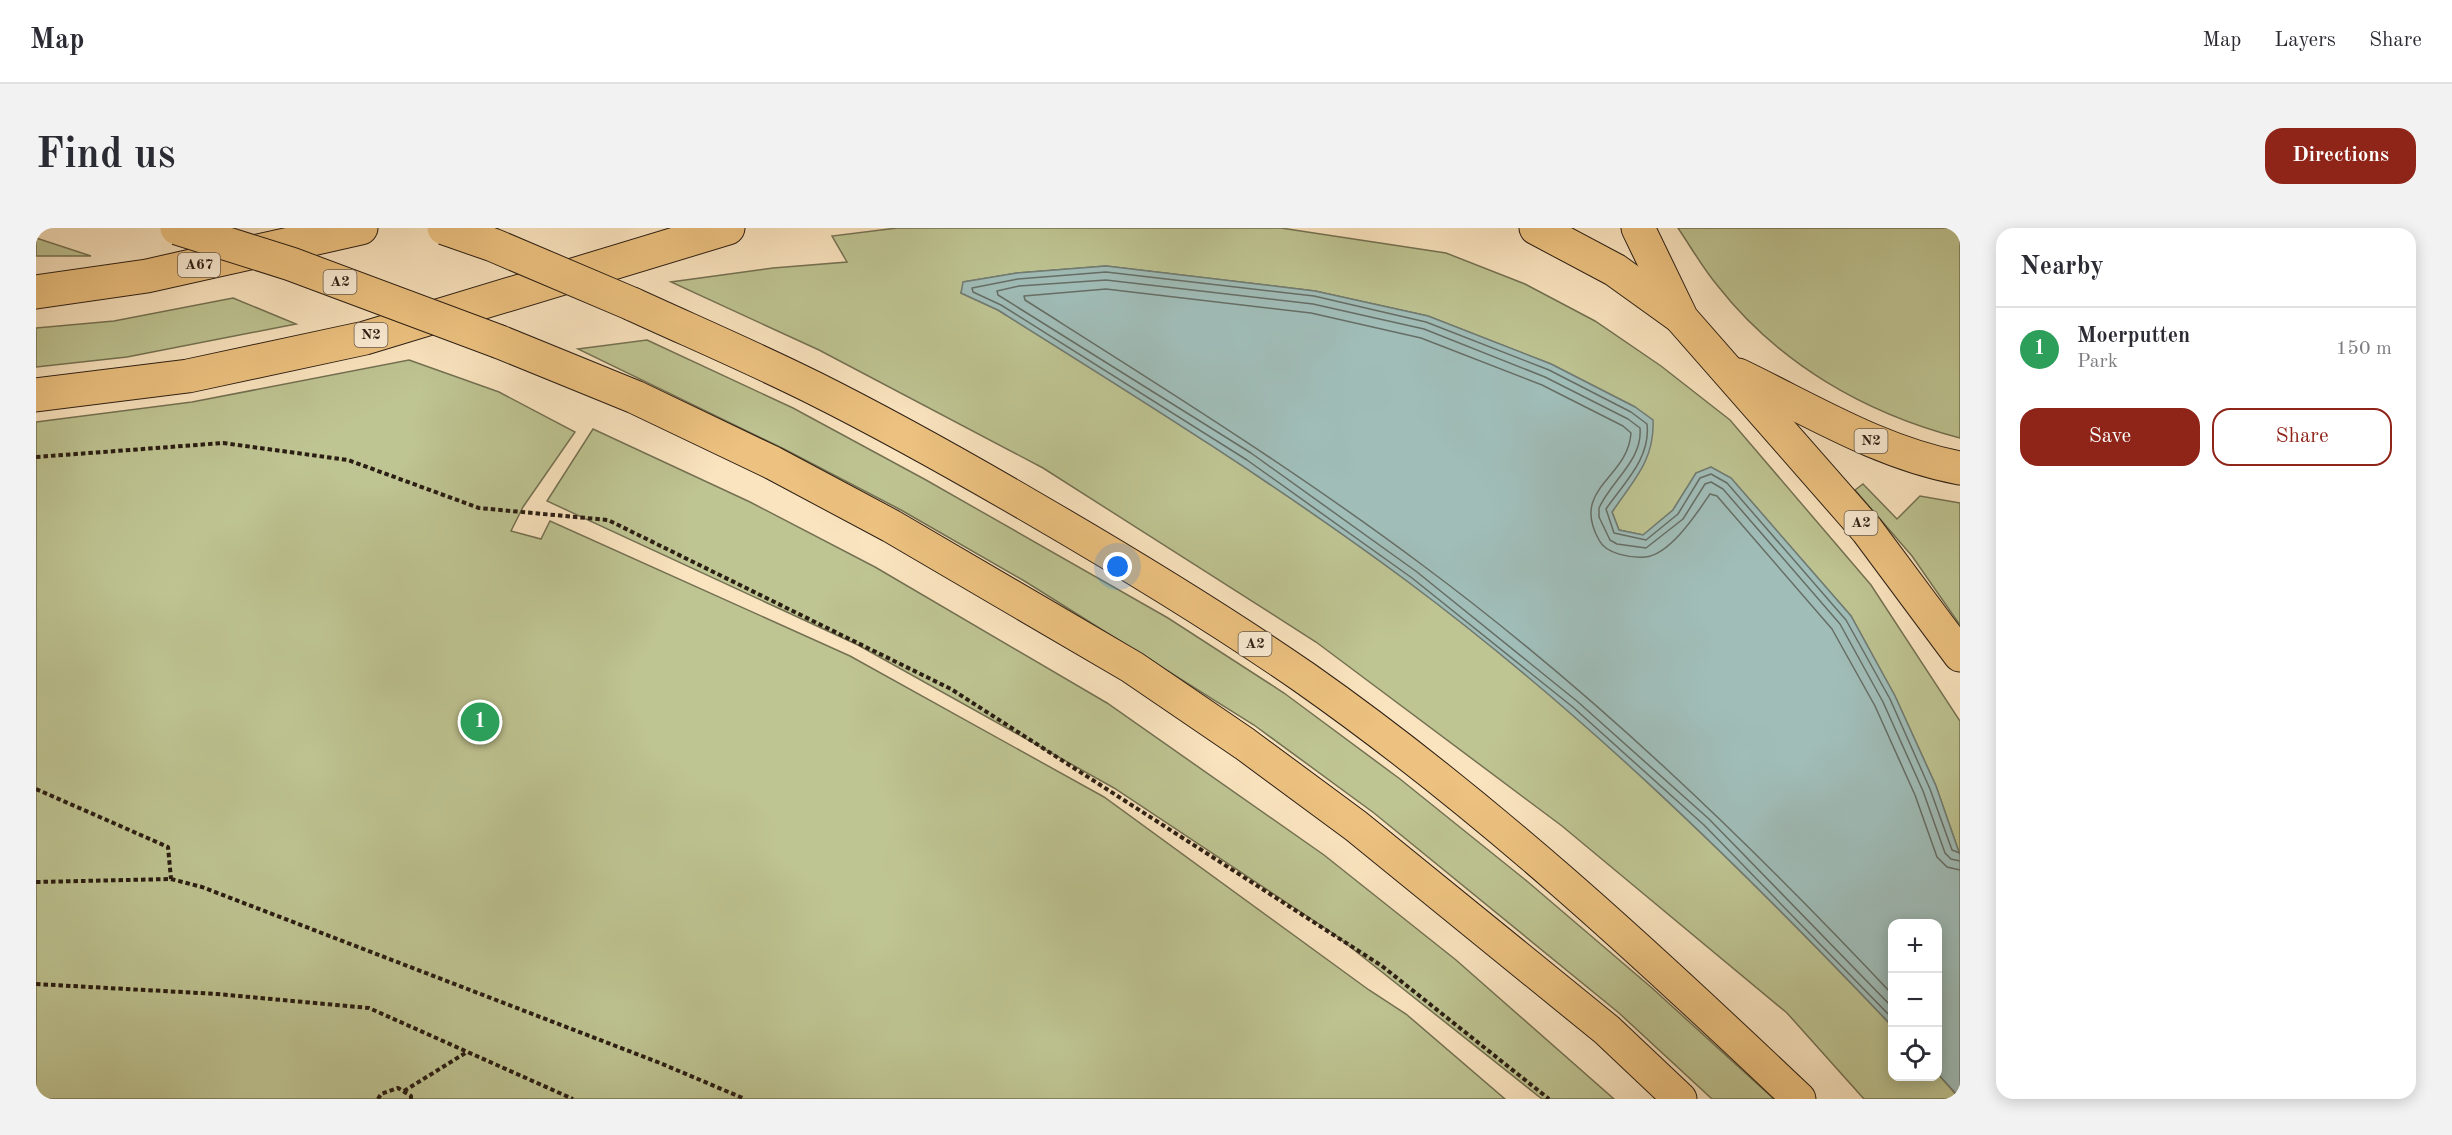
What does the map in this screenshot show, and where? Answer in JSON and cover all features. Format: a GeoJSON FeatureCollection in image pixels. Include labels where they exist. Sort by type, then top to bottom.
{"type":"FeatureCollection","features":[{"type":"Feature","properties":{"kind":"highway","name":"A2"},"geometry":{"type":"LineString","coordinates":[[177,228],[291,264],[500,342],[634,398],[773,463],[891,526],[1131,668],[1245,744],[1356,826],[1607,1030],[1680,1099]]}},
{"type":"Feature","properties":{"kind":"highway","name":"A67"},"geometry":{"type":"LineString","coordinates":[[36,292],[147,276],[361,228]]}},
{"type":"Feature","properties":{"kind":"highway","name":"A2"},"geometry":{"type":"LineString","coordinates":[[444,228],[493,245],[632,304],[814,388],[947,458],[1187,599],[1306,679],[1424,767],[1544,865],[1663,970],[1799,1099]]}},
{"type":"Feature","properties":{"kind":"highway","name":"N2"},"geometry":{"type":"LineString","coordinates":[[36,395],[188,376],[365,338],[728,228]]}},
{"type":"Feature","properties":{"kind":"highway","name":"N2"},"geometry":{"type":"LineString","coordinates":[[1536,228],[1615,270],[1683,319],[1728,370],[1877,444],[1909,456],[1960,468]]}},
{"type":"Feature","properties":{"kind":"highway","name":"N2"},"geometry":{"type":"LineString","coordinates":[[1638,228],[1683,319]]}},
{"type":"Feature","properties":{"kind":"highway","name":"A2"},"geometry":{"type":"LineString","coordinates":[[1728,370],[1867,530],[1960,655]]}},
{"type":"Feature","properties":{"kind":"path"},"geometry":{"type":"LineString","coordinates":[[36,458],[223,444],[348,460],[478,508],[608,520],[951,689],[1382,966],[1549,1099]]}},
{"type":"Feature","properties":{"kind":"path"},"geometry":{"type":"LineString","coordinates":[[36,789],[168,847],[171,879]]}},
{"type":"Feature","properties":{"kind":"path"},"geometry":{"type":"LineString","coordinates":[[36,882],[171,879],[202,887],[649,1058],[745,1099]]}},
{"type":"Feature","properties":{"kind":"path"},"geometry":{"type":"LineString","coordinates":[[36,984],[217,994],[369,1008],[573,1099]]}},
{"type":"Feature","properties":{"kind":"path"},"geometry":{"type":"LineString","coordinates":[[404,1091],[467,1053]]}},
{"type":"Feature","properties":{"kind":"path"},"geometry":{"type":"LineString","coordinates":[[378,1099],[381,1094],[398,1088],[411,1099]]}},
{"type":"Feature","properties":{"kind":"green space"},"geometry":{"type":"Polygon","coordinates":[[[897,228],[1281,228],[1446,253],[1525,284],[1595,321],[1661,366],[1730,420],[1871,585],[1960,721],[1960,855],[1936,786],[1895,696],[1851,616],[1731,478],[1711,467],[1696,473],[1673,510],[1643,535],[1619,530],[1612,512],[1627,490],[1635,407],[1551,364],[1428,316],[1315,291],[1106,266],[1017,273],[964,282],[961,293],[998,310],[1256,475],[1407,581],[1472,631],[1536,684],[1659,793],[1719,850],[1888,1022],[1888,1081],[1942,1081],[1942,1079],[1960,1099],[1864,1099],[1787,1013],[1562,826],[1316,642],[1043,468],[819,350],[671,282],[773,268],[847,262],[832,236],[897,228]]]}},
{"type":"Feature","properties":{"kind":"green space"},"geometry":{"type":"Polygon","coordinates":[[[1678,228],[1960,228],[1960,438],[1890,415],[1825,381],[1795,361],[1741,313],[1701,264],[1678,228]]]}},
{"type":"Feature","properties":{"kind":"green space"},"geometry":{"type":"Polygon","coordinates":[[[36,238],[91,256],[36,256],[36,238]]]}},
{"type":"Feature","properties":{"kind":"green space"},"geometry":{"type":"Polygon","coordinates":[[[233,298],[296,324],[127,357],[36,367],[36,328],[114,321],[233,298]]]}},
{"type":"Feature","properties":{"kind":"green space"},"geometry":{"type":"Polygon","coordinates":[[[647,340],[793,408],[926,480],[1168,618],[1284,693],[1400,779],[1528,882],[1652,988],[1774,1099],[1712,1099],[1619,1013],[1374,813],[1254,725],[1026,582],[901,510],[782,448],[578,349],[647,340]]]}},
{"type":"Feature","properties":{"kind":"green space"},"geometry":{"type":"Polygon","coordinates":[[[409,360],[499,392],[575,432],[523,507],[511,531],[541,539],[550,521],[850,656],[1104,797],[1369,990],[1406,1014],[1505,1099],[36,1099],[36,422],[192,402],[409,360]]]}},
{"type":"Feature","properties":{"kind":"green space"},"geometry":{"type":"Polygon","coordinates":[[[593,429],[750,502],[875,567],[1107,703],[1324,855],[1456,960],[1614,1099],[1542,1099],[1334,934],[1114,788],[858,645],[547,501],[593,429]]]}},
{"type":"Feature","properties":{"kind":"green space"},"geometry":{"type":"Polygon","coordinates":[[[1863,484],[1897,519],[1920,496],[1960,503],[1960,625],[1912,556],[1855,490],[1863,484]]]}},
{"type":"Feature","properties":{"kind":"water"},"geometry":{"type":"Polygon","coordinates":[[[1106,266],[1315,291],[1428,316],[1551,364],[1635,407],[1653,420],[1653,434],[1646,459],[1635,480],[1612,512],[1619,530],[1643,535],[1673,510],[1696,473],[1711,467],[1731,478],[1851,616],[1895,696],[1936,786],[1960,855],[1960,1098],[1942,1078],[1942,919],[1888,919],[1888,1022],[1719,850],[1659,793],[1536,684],[1472,631],[1407,581],[1256,475],[998,310],[961,293],[963,282],[1017,273],[1106,266]]]}},
{"type":"Feature","properties":{"kind":"place","name":"Moerputten"},"geometry":{"type":"Point","coordinates":[480,722]}}]}
